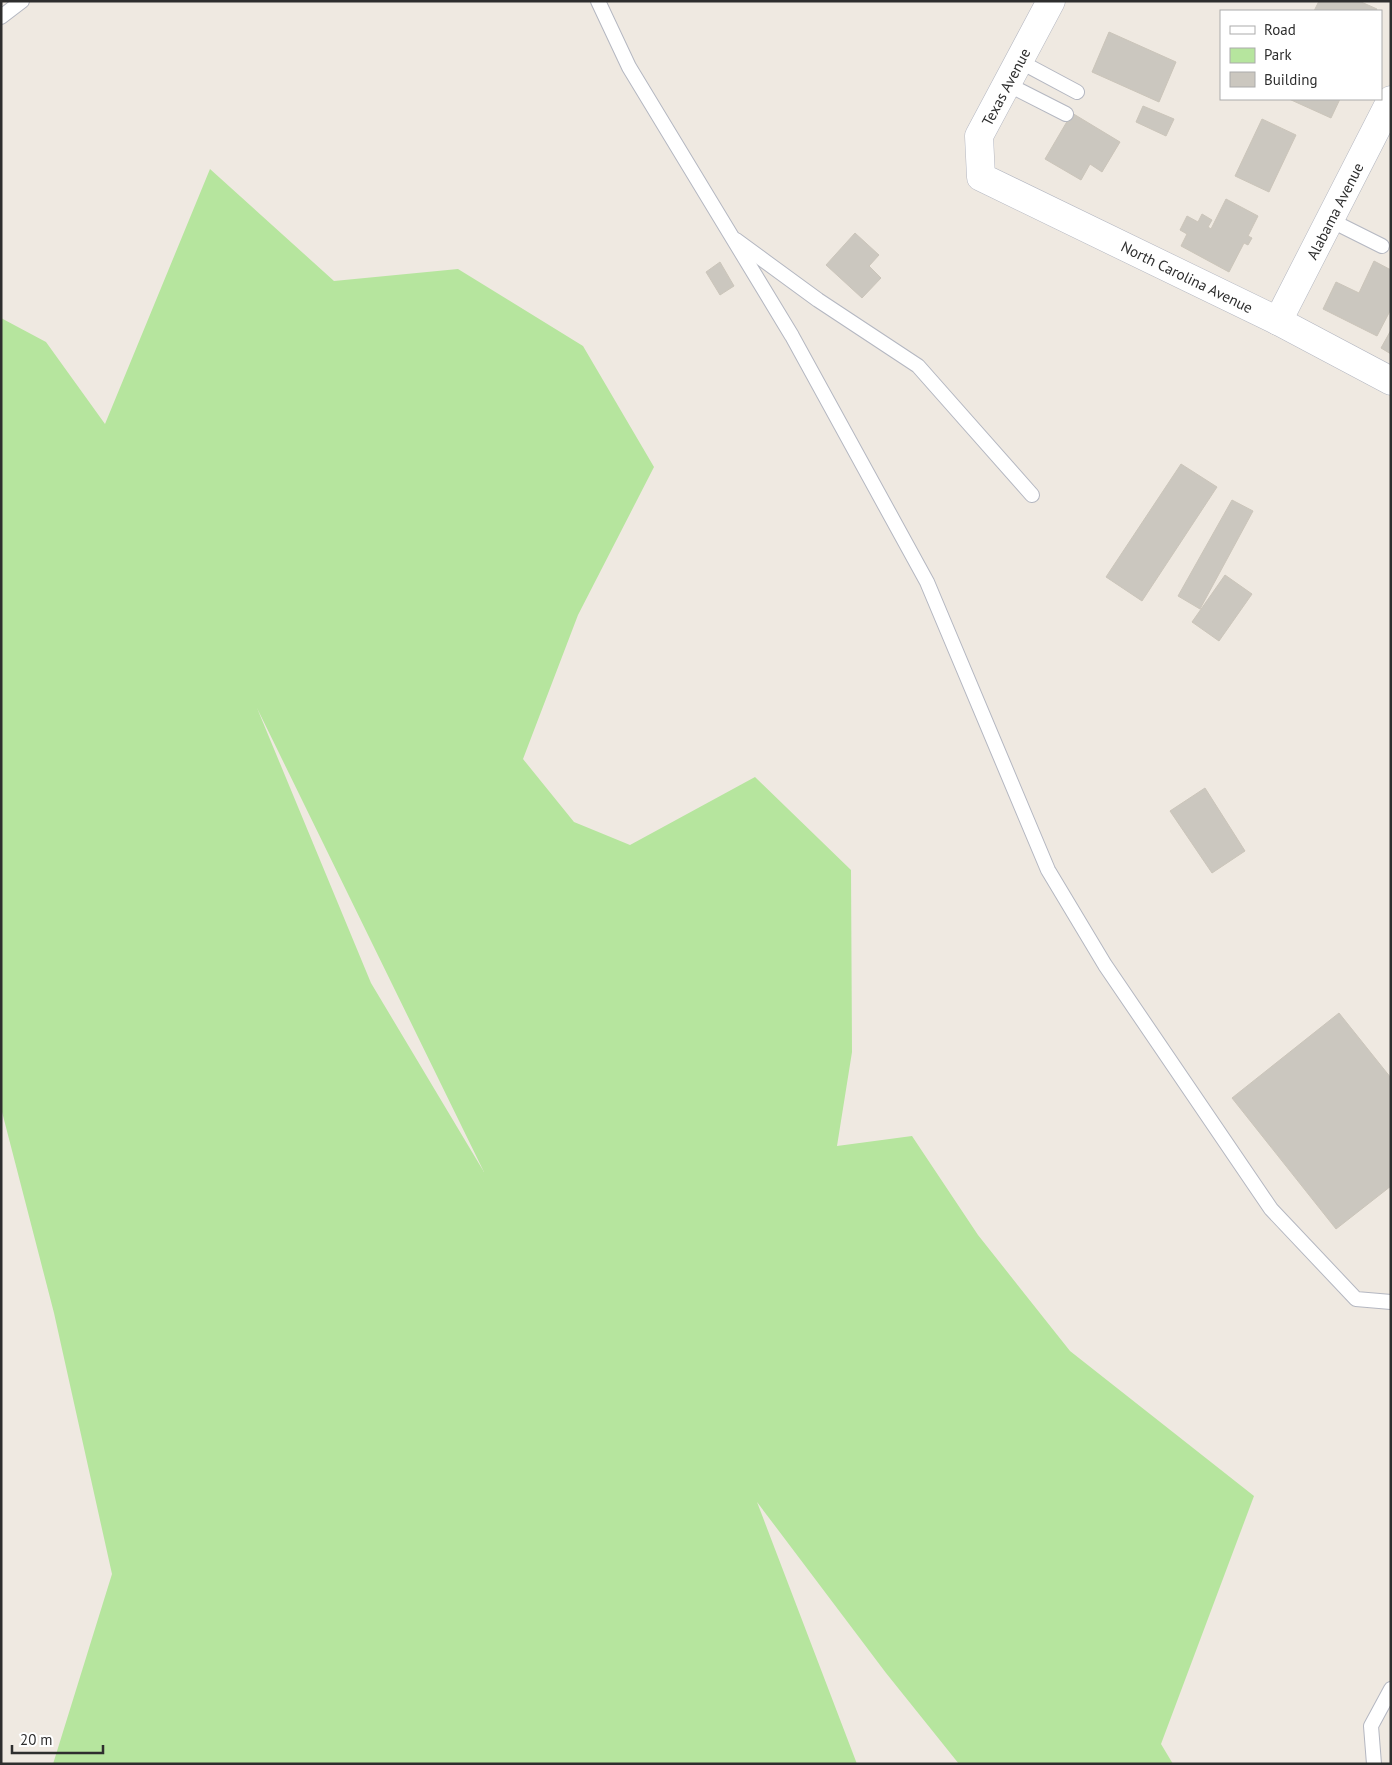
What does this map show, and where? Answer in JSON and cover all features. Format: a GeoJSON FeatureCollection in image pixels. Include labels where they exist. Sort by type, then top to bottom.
{"type":"FeatureCollection","features":[{"type":"Feature","properties":{"kind":"street","name":"Texas Avenue"},"geometry":{"type":"LineString","coordinates":[[981,178],[979,136],[1051,1]]}},
{"type":"Feature","properties":{"kind":"street","name":"Alabama Avenue"},"geometry":{"type":"LineString","coordinates":[[1278,321],[1391,100]]}},
{"type":"Feature","properties":{"kind":"street","name":"North Carolina Avenue"},"geometry":{"type":"LineString","coordinates":[[981,178],[1278,321],[1391,381]]}},
{"type":"Feature","properties":{"kind":"lane"},"geometry":{"type":"LineString","coordinates":[[1,17],[22,1]]}},
{"type":"Feature","properties":{"kind":"lane"},"geometry":{"type":"LineString","coordinates":[[598,1],[629,67],[792,336],[927,582],[1048,870],[1105,965],[1271,1209],[1356,1299],[1391,1302]]}},
{"type":"Feature","properties":{"kind":"lane"},"geometry":{"type":"LineString","coordinates":[[1013,72],[1077,92]]}},
{"type":"Feature","properties":{"kind":"lane"},"geometry":{"type":"LineString","coordinates":[[1013,72],[1066,114]]}},
{"type":"Feature","properties":{"kind":"lane"},"geometry":{"type":"LineString","coordinates":[[1330,220],[1382,246]]}},
{"type":"Feature","properties":{"kind":"lane"},"geometry":{"type":"LineString","coordinates":[[732,236],[818,300],[918,366],[1032,494]]}},
{"type":"Feature","properties":{"kind":"lane"},"geometry":{"type":"LineString","coordinates":[[1374,1764],[1371,1726],[1391,1689]]}},
{"type":"Feature","properties":{"kind":"green space"},"geometry":{"type":"Polygon","coordinates":[[[210,169],[334,281],[458,269],[583,346],[654,467],[578,615],[523,759],[574,822],[630,845],[755,777],[851,870],[852,1052],[837,1146],[912,1136],[978,1235],[1070,1351],[1254,1496],[1161,1744],[1173,1764],[959,1764],[886,1673],[757,1502],[857,1764],[53,1764],[112,1574],[54,1313],[1,1108],[1,318],[46,342],[105,424],[210,169]],[[257,708],[371,983],[484,1172],[257,708]]]}},
{"type":"Feature","properties":{"kind":"building"},"geometry":{"type":"Polygon","coordinates":[[[1319,1],[1359,1],[1377,9],[1376,10],[1314,10],[1319,1]]]}},
{"type":"Feature","properties":{"kind":"building"},"geometry":{"type":"Polygon","coordinates":[[[1109,32],[1176,62],[1159,102],[1092,72],[1109,32]]]}},
{"type":"Feature","properties":{"kind":"building"},"geometry":{"type":"Polygon","coordinates":[[[1291,100],[1340,100],[1331,118],[1291,100]]]}},
{"type":"Feature","properties":{"kind":"building"},"geometry":{"type":"Polygon","coordinates":[[[1143,106],[1174,119],[1166,136],[1136,122],[1143,106]]]}},
{"type":"Feature","properties":{"kind":"building"},"geometry":{"type":"Polygon","coordinates":[[[1072,113],[1120,142],[1102,172],[1090,164],[1081,180],[1045,159],[1072,113]]]}},
{"type":"Feature","properties":{"kind":"building"},"geometry":{"type":"Polygon","coordinates":[[[1262,119],[1296,135],[1269,192],[1235,176],[1262,119]]]}},
{"type":"Feature","properties":{"kind":"building"},"geometry":{"type":"Polygon","coordinates":[[[1226,199],[1258,216],[1248,236],[1252,238],[1248,245],[1244,243],[1229,272],[1181,246],[1187,234],[1180,230],[1187,216],[1198,222],[1202,214],[1212,220],[1208,227],[1211,229],[1226,199]]]}},
{"type":"Feature","properties":{"kind":"building"},"geometry":{"type":"Polygon","coordinates":[[[855,233],[879,255],[869,266],[881,278],[862,298],[826,265],[855,233]]]}},
{"type":"Feature","properties":{"kind":"building"},"geometry":{"type":"Polygon","coordinates":[[[1374,261],[1391,270],[1391,309],[1377,336],[1323,309],[1336,282],[1359,293],[1374,261]]]}},
{"type":"Feature","properties":{"kind":"building"},"geometry":{"type":"Polygon","coordinates":[[[720,262],[734,286],[720,295],[706,272],[720,262]]]}},
{"type":"Feature","properties":{"kind":"building"},"geometry":{"type":"Polygon","coordinates":[[[1391,330],[1391,354],[1381,348],[1391,330]]]}},
{"type":"Feature","properties":{"kind":"building"},"geometry":{"type":"Polygon","coordinates":[[[1181,464],[1217,487],[1142,601],[1106,577],[1181,464]]]}},
{"type":"Feature","properties":{"kind":"building"},"geometry":{"type":"Polygon","coordinates":[[[1232,500],[1253,511],[1200,609],[1178,596],[1232,500]]]}},
{"type":"Feature","properties":{"kind":"building"},"geometry":{"type":"Polygon","coordinates":[[[1225,575],[1252,594],[1219,641],[1192,622],[1225,575]]]}},
{"type":"Feature","properties":{"kind":"building"},"geometry":{"type":"Polygon","coordinates":[[[1205,788],[1245,851],[1212,873],[1170,811],[1205,788]]]}},
{"type":"Feature","properties":{"kind":"building"},"geometry":{"type":"Polygon","coordinates":[[[1339,1013],[1391,1078],[1391,1186],[1336,1229],[1232,1098],[1339,1013]]]}}]}
